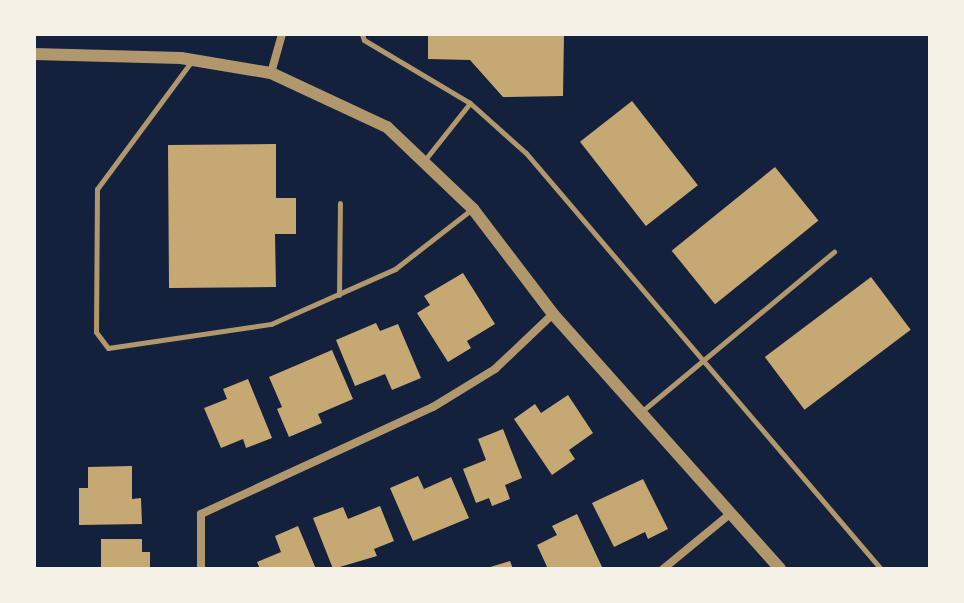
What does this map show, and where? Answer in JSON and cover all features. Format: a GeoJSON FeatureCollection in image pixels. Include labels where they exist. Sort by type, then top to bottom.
{"type":"FeatureCollection","features":[{"type":"Feature","properties":{"kind":"street"},"geometry":{"type":"LineString","coordinates":[[271,73],[282,34]]}},
{"type":"Feature","properties":{"kind":"street"},"geometry":{"type":"LineString","coordinates":[[34,54],[193,60],[271,73],[387,127],[473,209],[553,314],[780,569]]}},
{"type":"Feature","properties":{"kind":"street"},"geometry":{"type":"LineString","coordinates":[[201,569],[201,514],[433,407],[495,369],[553,314]]}},
{"type":"Feature","properties":{"kind":"street"},"geometry":{"type":"LineString","coordinates":[[663,569],[730,514]]}},
{"type":"Feature","properties":{"kind":"lane"},"geometry":{"type":"LineString","coordinates":[[362,34],[364,40],[470,103],[526,153],[881,569]]}},
{"type":"Feature","properties":{"kind":"lane"},"geometry":{"type":"LineString","coordinates":[[193,60],[97,189],[96,332],[108,348],[271,324],[395,269],[473,209]]}},
{"type":"Feature","properties":{"kind":"lane"},"geometry":{"type":"LineString","coordinates":[[424,162],[470,103]]}},
{"type":"Feature","properties":{"kind":"lane"},"geometry":{"type":"LineString","coordinates":[[339,295],[340,203]]}},
{"type":"Feature","properties":{"kind":"lane"},"geometry":{"type":"LineString","coordinates":[[640,412],[834,252]]}},
{"type":"Feature","properties":{"kind":"building"},"geometry":{"type":"Polygon","coordinates":[[[428,34],[564,34],[563,96],[503,97],[470,60],[428,59],[428,34]]]}},
{"type":"Feature","properties":{"kind":"building"},"geometry":{"type":"Polygon","coordinates":[[[632,101],[698,185],[646,226],[580,142],[632,101]]]}},
{"type":"Feature","properties":{"kind":"building"},"geometry":{"type":"Polygon","coordinates":[[[276,144],[276,198],[296,198],[296,234],[275,234],[276,287],[169,288],[168,145],[276,144]]]}},
{"type":"Feature","properties":{"kind":"building"},"geometry":{"type":"Polygon","coordinates":[[[775,167],[818,221],[715,304],[672,251],[775,167]]]}},
{"type":"Feature","properties":{"kind":"building"},"geometry":{"type":"Polygon","coordinates":[[[463,273],[495,324],[467,341],[471,348],[448,362],[417,313],[430,305],[424,296],[463,273]]]}},
{"type":"Feature","properties":{"kind":"building"},"geometry":{"type":"Polygon","coordinates":[[[871,277],[911,330],[805,410],[765,357],[871,277]]]}},
{"type":"Feature","properties":{"kind":"building"},"geometry":{"type":"Polygon","coordinates":[[[376,323],[380,331],[398,324],[421,378],[392,390],[385,374],[355,386],[336,340],[376,323]]]}},
{"type":"Feature","properties":{"kind":"building"},"geometry":{"type":"Polygon","coordinates":[[[332,350],[353,399],[318,414],[322,423],[289,437],[277,409],[282,407],[269,377],[332,350]]]}},
{"type":"Feature","properties":{"kind":"building"},"geometry":{"type":"Polygon","coordinates":[[[248,379],[272,438],[246,448],[243,439],[221,448],[204,408],[227,399],[223,389],[248,379]]]}},
{"type":"Feature","properties":{"kind":"building"},"geometry":{"type":"Polygon","coordinates":[[[568,395],[593,433],[569,450],[575,459],[552,475],[514,419],[535,404],[541,413],[568,395]]]}},
{"type":"Feature","properties":{"kind":"building"},"geometry":{"type":"Polygon","coordinates":[[[503,429],[522,478],[505,485],[510,499],[492,506],[489,498],[476,503],[463,469],[486,460],[478,439],[503,429]]]}},
{"type":"Feature","properties":{"kind":"building"},"geometry":{"type":"Polygon","coordinates":[[[132,466],[132,499],[141,498],[142,524],[79,525],[79,488],[88,488],[88,467],[132,466]]]}},
{"type":"Feature","properties":{"kind":"building"},"geometry":{"type":"Polygon","coordinates":[[[418,476],[424,489],[451,477],[469,518],[413,541],[390,488],[418,476]]]}},
{"type":"Feature","properties":{"kind":"building"},"geometry":{"type":"Polygon","coordinates":[[[643,479],[668,529],[648,539],[645,532],[614,547],[592,503],[643,479]]]}},
{"type":"Feature","properties":{"kind":"building"},"geometry":{"type":"Polygon","coordinates":[[[380,506],[394,541],[374,549],[377,556],[333,569],[313,518],[343,507],[348,519],[380,506]]]}},
{"type":"Feature","properties":{"kind":"building"},"geometry":{"type":"Polygon","coordinates":[[[577,514],[603,569],[548,569],[537,545],[557,535],[552,526],[577,514]]]}},
{"type":"Feature","properties":{"kind":"building"},"geometry":{"type":"Polygon","coordinates":[[[298,526],[316,569],[260,569],[257,562],[281,552],[275,536],[298,526]]]}},
{"type":"Feature","properties":{"kind":"building"},"geometry":{"type":"Polygon","coordinates":[[[101,539],[142,539],[142,552],[150,552],[150,569],[101,569],[101,539]]]}},
{"type":"Feature","properties":{"kind":"building"},"geometry":{"type":"Polygon","coordinates":[[[510,561],[513,569],[487,569],[487,568],[510,561]]]}}]}
